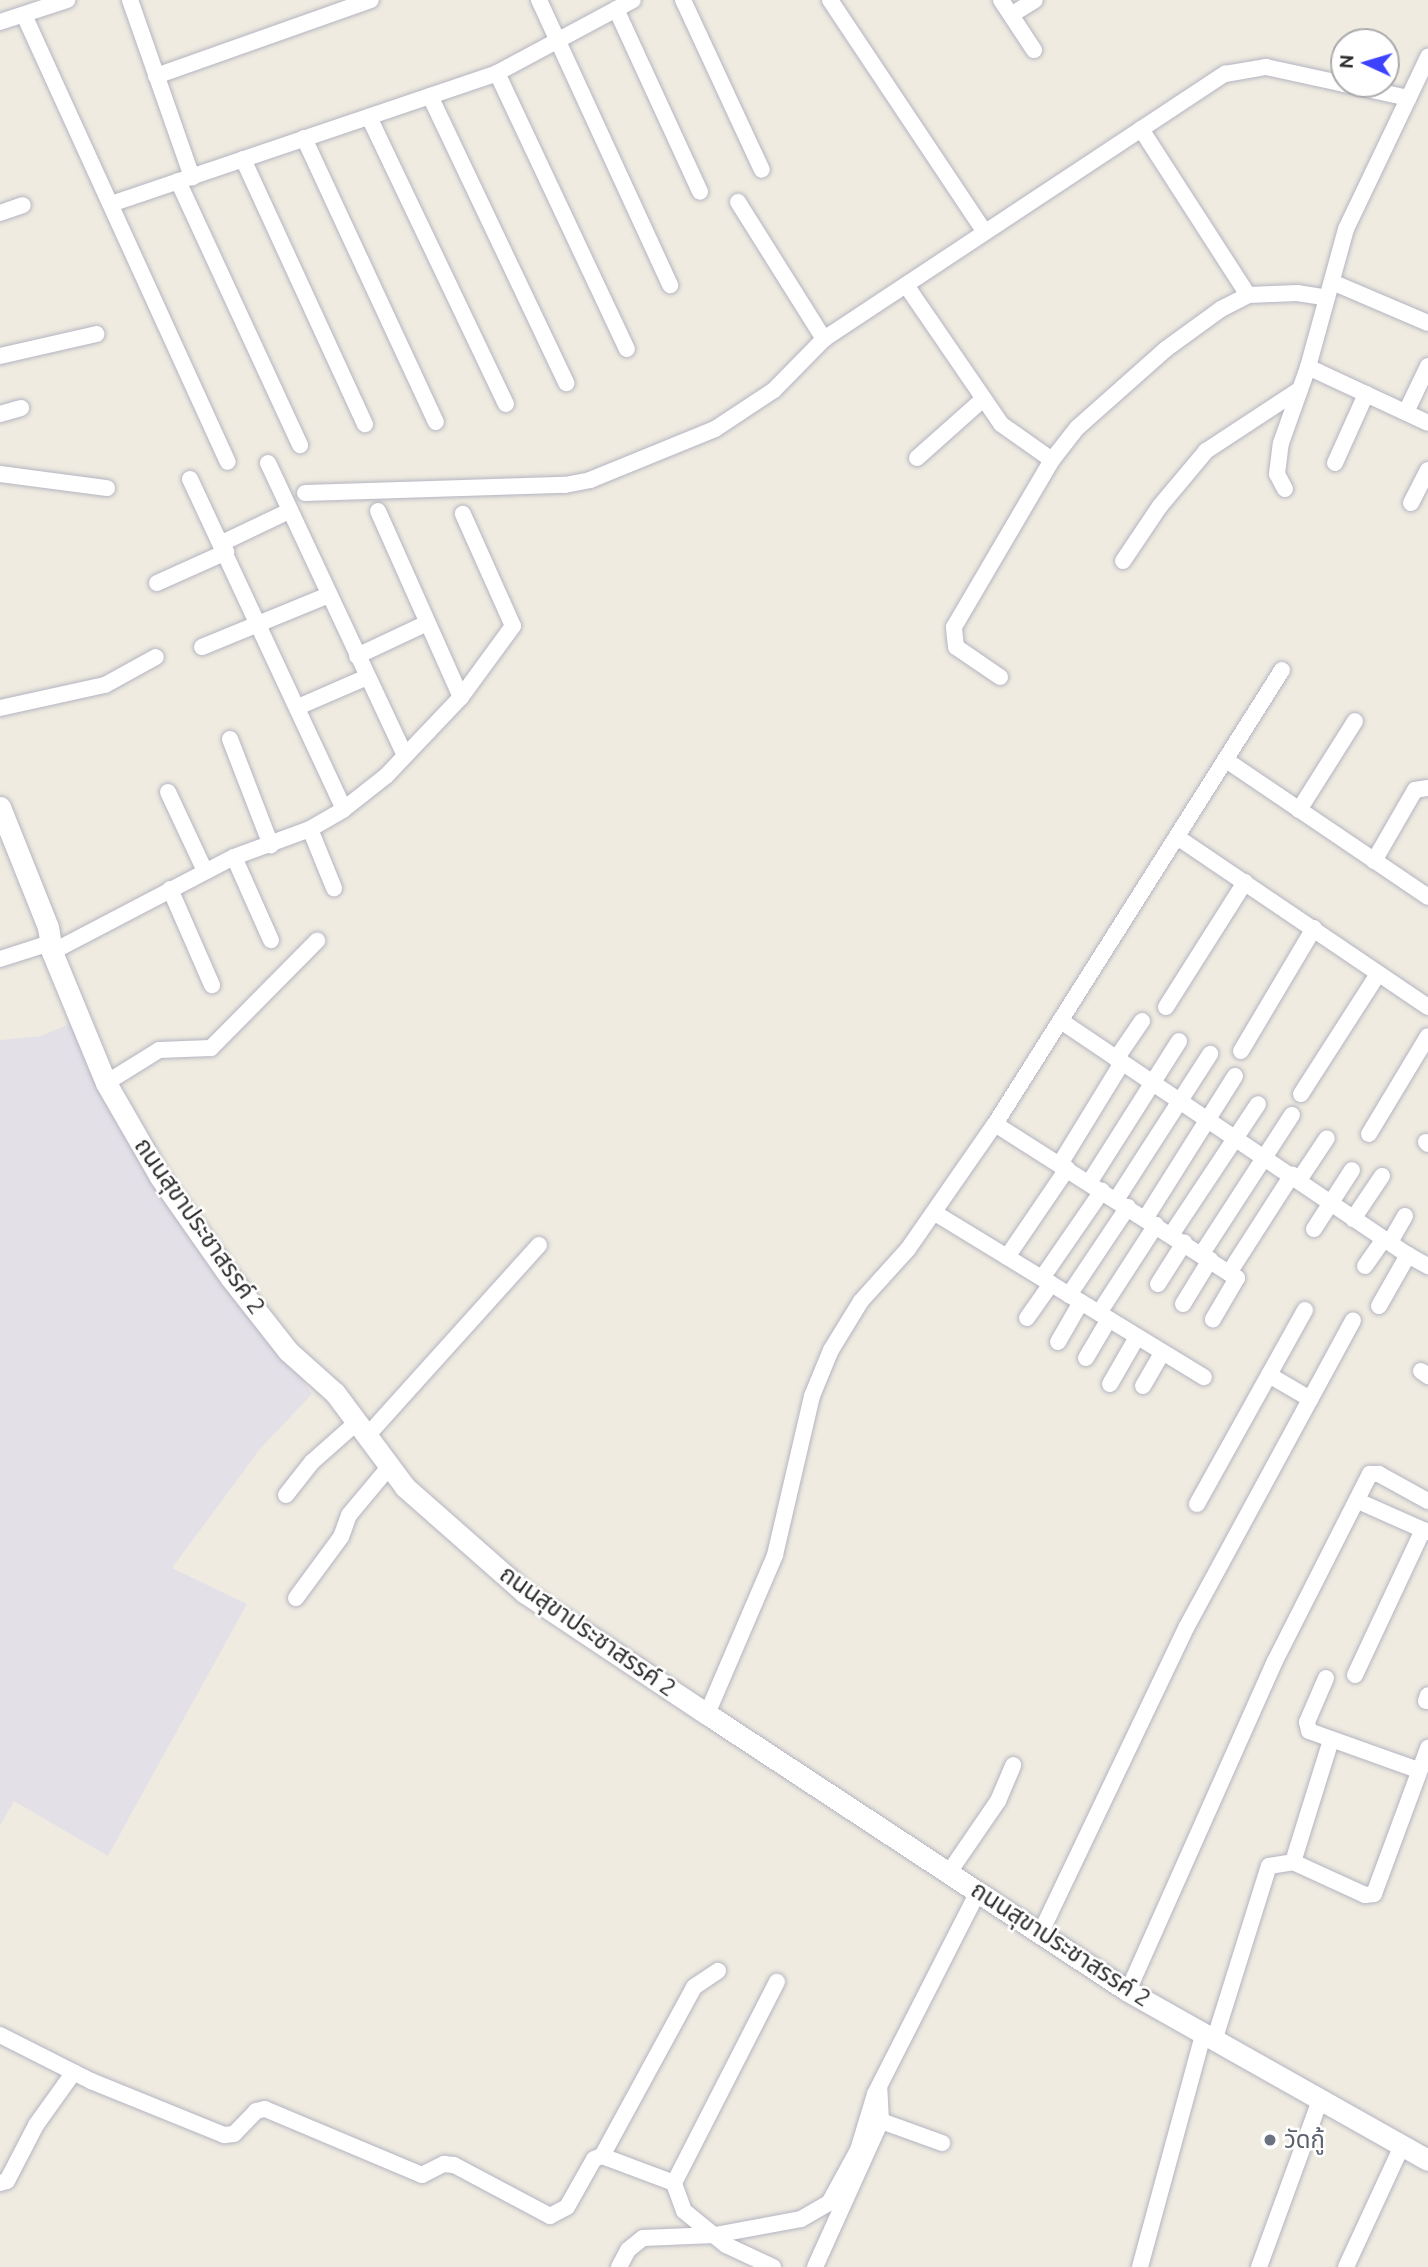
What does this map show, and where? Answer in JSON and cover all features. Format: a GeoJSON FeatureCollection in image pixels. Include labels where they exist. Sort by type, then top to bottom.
{"type":"FeatureCollection","features":[{"type":"Feature","properties":{"kind":"street"},"geometry":{"type":"LineString","coordinates":[[0,22],[67,0]]}},
{"type":"Feature","properties":{"kind":"street"},"geometry":{"type":"LineString","coordinates":[[131,0],[185,179],[300,445]]}},
{"type":"Feature","properties":{"kind":"street"},"geometry":{"type":"LineString","coordinates":[[156,76],[326,8],[371,0]]}},
{"type":"Feature","properties":{"kind":"street"},"geometry":{"type":"LineString","coordinates":[[539,0],[670,285]]}},
{"type":"Feature","properties":{"kind":"street"},"geometry":{"type":"LineString","coordinates":[[111,204],[497,73],[633,0]]}},
{"type":"Feature","properties":{"kind":"street"},"geometry":{"type":"LineString","coordinates":[[683,0],[762,170]]}},
{"type":"Feature","properties":{"kind":"street"},"geometry":{"type":"LineString","coordinates":[[830,0],[985,232]]}},
{"type":"Feature","properties":{"kind":"street"},"geometry":{"type":"LineString","coordinates":[[1002,0],[1034,50]]}},
{"type":"Feature","properties":{"kind":"street"},"geometry":{"type":"LineString","coordinates":[[1011,15],[1035,0]]}},
{"type":"Feature","properties":{"kind":"street"},"geometry":{"type":"LineString","coordinates":[[616,9],[700,192]]}},
{"type":"Feature","properties":{"kind":"street"},"geometry":{"type":"LineString","coordinates":[[24,15],[228,462]]}},
{"type":"Feature","properties":{"kind":"street"},"geometry":{"type":"LineString","coordinates":[[1285,489],[1277,463],[1308,366],[1346,229],[1428,57]]}},
{"type":"Feature","properties":{"kind":"street"},"geometry":{"type":"LineString","coordinates":[[304,494],[565,485],[590,480],[715,429],[774,390],[824,338],[1225,74],[1244,68],[1266,67],[1330,81]]}},
{"type":"Feature","properties":{"kind":"street"},"geometry":{"type":"LineString","coordinates":[[497,73],[627,349]]}},
{"type":"Feature","properties":{"kind":"street"},"geometry":{"type":"LineString","coordinates":[[430,96],[566,383]]}},
{"type":"Feature","properties":{"kind":"street"},"geometry":{"type":"LineString","coordinates":[[1400,96],[1408,98]]}},
{"type":"Feature","properties":{"kind":"street"},"geometry":{"type":"LineString","coordinates":[[369,117],[506,404]]}},
{"type":"Feature","properties":{"kind":"street"},"geometry":{"type":"LineString","coordinates":[[1141,129],[1248,295]]}},
{"type":"Feature","properties":{"kind":"street"},"geometry":{"type":"LineString","coordinates":[[304,138],[436,422]]}},
{"type":"Feature","properties":{"kind":"street"},"geometry":{"type":"LineString","coordinates":[[243,159],[365,424]]}},
{"type":"Feature","properties":{"kind":"street"},"geometry":{"type":"LineString","coordinates":[[738,202],[824,338]]}},
{"type":"Feature","properties":{"kind":"street"},"geometry":{"type":"LineString","coordinates":[[0,213],[23,205]]}},
{"type":"Feature","properties":{"kind":"street"},"geometry":{"type":"LineString","coordinates":[[1332,282],[1428,323]]}},
{"type":"Feature","properties":{"kind":"street"},"geometry":{"type":"LineString","coordinates":[[906,285],[982,400],[1001,424],[1052,460]]}},
{"type":"Feature","properties":{"kind":"street"},"geometry":{"type":"LineString","coordinates":[[1000,677],[956,648],[954,627],[1052,460],[1077,428],[1166,349],[1221,309],[1248,295],[1297,293],[1327,298]]}},
{"type":"Feature","properties":{"kind":"street"},"geometry":{"type":"LineString","coordinates":[[0,356],[97,334]]}},
{"type":"Feature","properties":{"kind":"street"},"geometry":{"type":"LineString","coordinates":[[1308,366],[1428,423]]}},
{"type":"Feature","properties":{"kind":"street"},"geometry":{"type":"LineString","coordinates":[[1406,412],[1428,366]]}},
{"type":"Feature","properties":{"kind":"street"},"geometry":{"type":"LineString","coordinates":[[1123,561],[1160,506],[1206,451],[1299,390]]}},
{"type":"Feature","properties":{"kind":"street"},"geometry":{"type":"LineString","coordinates":[[1335,463],[1366,394]]}},
{"type":"Feature","properties":{"kind":"street"},"geometry":{"type":"LineString","coordinates":[[917,458],[982,400]]}},
{"type":"Feature","properties":{"kind":"street"},"geometry":{"type":"LineString","coordinates":[[0,414],[20,408]]}},
{"type":"Feature","properties":{"kind":"street"},"geometry":{"type":"LineString","coordinates":[[268,463],[405,756]]}},
{"type":"Feature","properties":{"kind":"street"},"geometry":{"type":"LineString","coordinates":[[1411,503],[1428,470]]}},
{"type":"Feature","properties":{"kind":"street"},"geometry":{"type":"LineString","coordinates":[[0,474],[107,488]]}},
{"type":"Feature","properties":{"kind":"street"},"geometry":{"type":"LineString","coordinates":[[190,479],[261,625],[344,809]]}},
{"type":"Feature","properties":{"kind":"street"},"geometry":{"type":"LineString","coordinates":[[157,583],[289,511]]}},
{"type":"Feature","properties":{"kind":"street"},"geometry":{"type":"LineString","coordinates":[[378,511],[461,697]]}},
{"type":"Feature","properties":{"kind":"street"},"geometry":{"type":"LineString","coordinates":[[0,959],[51,948],[234,857],[310,829],[344,809],[405,756],[461,697],[513,626],[463,514]]}},
{"type":"Feature","properties":{"kind":"street"},"geometry":{"type":"LineString","coordinates":[[202,647],[329,595]]}},
{"type":"Feature","properties":{"kind":"street"},"geometry":{"type":"LineString","coordinates":[[357,656],[427,623]]}},
{"type":"Feature","properties":{"kind":"street"},"geometry":{"type":"LineString","coordinates":[[0,708],[105,685],[156,657]]}},
{"type":"Feature","properties":{"kind":"street"},"geometry":{"type":"LineString","coordinates":[[707,1714],[775,1555],[812,1396],[831,1350],[861,1301],[935,1213],[995,1124],[1282,670]]}},
{"type":"Feature","properties":{"kind":"street"},"geometry":{"type":"LineString","coordinates":[[298,707],[367,677]]}},
{"type":"Feature","properties":{"kind":"street"},"geometry":{"type":"LineString","coordinates":[[1299,810],[1355,721]]}},
{"type":"Feature","properties":{"kind":"street"},"geometry":{"type":"LineString","coordinates":[[230,739],[271,845]]}},
{"type":"Feature","properties":{"kind":"street"},"geometry":{"type":"LineString","coordinates":[[1226,760],[1428,897]]}},
{"type":"Feature","properties":{"kind":"street"},"geometry":{"type":"LineString","coordinates":[[1374,861],[1415,790],[1428,788]]}},
{"type":"Feature","properties":{"kind":"street"},"geometry":{"type":"LineString","coordinates":[[168,792],[205,871]]}},
{"type":"Feature","properties":{"kind":"street","name":"ถนนสุขาประชาสรรค์ 2"},"geometry":{"type":"LineString","coordinates":[[0,807],[48,927],[51,948],[106,1083],[160,1177],[230,1277],[288,1350],[335,1393],[405,1487],[524,1592],[979,1890],[1128,1991],[1428,2160]]}},
{"type":"Feature","properties":{"kind":"street"},"geometry":{"type":"LineString","coordinates":[[310,829],[334,888]]}},
{"type":"Feature","properties":{"kind":"street"},"geometry":{"type":"LineString","coordinates":[[1177,837],[1428,1007]]}},
{"type":"Feature","properties":{"kind":"street"},"geometry":{"type":"LineString","coordinates":[[234,857],[271,940]]}},
{"type":"Feature","properties":{"kind":"street"},"geometry":{"type":"LineString","coordinates":[[1166,1007],[1245,882]]}},
{"type":"Feature","properties":{"kind":"street"},"geometry":{"type":"LineString","coordinates":[[170,889],[212,985]]}},
{"type":"Feature","properties":{"kind":"street"},"geometry":{"type":"LineString","coordinates":[[1241,1051],[1314,928]]}},
{"type":"Feature","properties":{"kind":"street"},"geometry":{"type":"LineString","coordinates":[[106,1083],[159,1050],[211,1048],[317,941]]}},
{"type":"Feature","properties":{"kind":"street"},"geometry":{"type":"LineString","coordinates":[[1301,1094],[1378,974]]}},
{"type":"Feature","properties":{"kind":"street"},"geometry":{"type":"LineString","coordinates":[[1061,1021],[1296,1177],[1353,1219],[1387,1241],[1421,1257],[1379,1306]]}},
{"type":"Feature","properties":{"kind":"street"},"geometry":{"type":"LineString","coordinates":[[1007,1257],[1064,1166],[1142,1021]]}},
{"type":"Feature","properties":{"kind":"street"},"geometry":{"type":"LineString","coordinates":[[1369,1135],[1428,1036]]}},
{"type":"Feature","properties":{"kind":"street"},"geometry":{"type":"LineString","coordinates":[[1027,1318],[1095,1187],[1153,1083],[1180,1041]]}},
{"type":"Feature","properties":{"kind":"street"},"geometry":{"type":"LineString","coordinates":[[1058,1342],[1075,1298],[1122,1204],[1180,1100],[1210,1054]]}},
{"type":"Feature","properties":{"kind":"street"},"geometry":{"type":"LineString","coordinates":[[1086,1358],[1150,1222],[1235,1076]]}},
{"type":"Feature","properties":{"kind":"street"},"geometry":{"type":"LineString","coordinates":[[1157,1284],[1177,1239],[1258,1104]]}},
{"type":"Feature","properties":{"kind":"street"},"geometry":{"type":"LineString","coordinates":[[1183,1304],[1206,1257],[1292,1115]]}},
{"type":"Feature","properties":{"kind":"street"},"geometry":{"type":"LineString","coordinates":[[995,1124],[1237,1278],[1213,1319]]}},
{"type":"Feature","properties":{"kind":"street"},"geometry":{"type":"LineString","coordinates":[[1229,1273],[1296,1177],[1327,1138]]}},
{"type":"Feature","properties":{"kind":"street"},"geometry":{"type":"LineString","coordinates":[[1314,1230],[1352,1170]]}},
{"type":"Feature","properties":{"kind":"street"},"geometry":{"type":"LineString","coordinates":[[1353,1219],[1381,1176]]}},
{"type":"Feature","properties":{"kind":"street"},"geometry":{"type":"LineString","coordinates":[[935,1213],[1204,1377]]}},
{"type":"Feature","properties":{"kind":"street"},"geometry":{"type":"LineString","coordinates":[[1365,1265],[1405,1216]]}},
{"type":"Feature","properties":{"kind":"street"},"geometry":{"type":"LineString","coordinates":[[286,1495],[312,1462],[362,1429],[539,1245]]}},
{"type":"Feature","properties":{"kind":"street"},"geometry":{"type":"LineString","coordinates":[[1197,1504],[1305,1310]]}},
{"type":"Feature","properties":{"kind":"street"},"geometry":{"type":"LineString","coordinates":[[1041,1932],[1186,1628],[1353,1320]]}},
{"type":"Feature","properties":{"kind":"street"},"geometry":{"type":"LineString","coordinates":[[1110,1384],[1137,1336]]}},
{"type":"Feature","properties":{"kind":"street"},"geometry":{"type":"LineString","coordinates":[[1143,1386],[1163,1352]]}},
{"type":"Feature","properties":{"kind":"street"},"geometry":{"type":"LineString","coordinates":[[1269,1375],[1310,1399]]}},
{"type":"Feature","properties":{"kind":"street"},"geometry":{"type":"LineString","coordinates":[[296,1598],[341,1537],[349,1515],[390,1466]]}},
{"type":"Feature","properties":{"kind":"street"},"geometry":{"type":"LineString","coordinates":[[1128,1991],[1275,1661],[1370,1474],[1379,1474],[1428,1501]]}},
{"type":"Feature","properties":{"kind":"street"},"geometry":{"type":"LineString","coordinates":[[1355,1675],[1426,1531],[1358,1501]]}},
{"type":"Feature","properties":{"kind":"street"},"geometry":{"type":"LineString","coordinates":[[1325,1678],[1307,1722],[1309,1731],[1418,1770]]}},
{"type":"Feature","properties":{"kind":"street"},"geometry":{"type":"LineString","coordinates":[[1293,1862],[1331,1740]]}},
{"type":"Feature","properties":{"kind":"street"},"geometry":{"type":"LineString","coordinates":[[1140,2267],[1209,2038],[1269,1866],[1293,1862],[1365,1895],[1374,1894],[1428,1748]]}},
{"type":"Feature","properties":{"kind":"street"},"geometry":{"type":"LineString","coordinates":[[950,1871],[998,1801],[1013,1765]]}},
{"type":"Feature","properties":{"kind":"street"},"geometry":{"type":"LineString","coordinates":[[619,2267],[628,2250],[643,2238],[715,2235],[801,2219],[830,2203],[858,2150],[879,2085],[979,1890]]}},
{"type":"Feature","properties":{"kind":"street"},"geometry":{"type":"LineString","coordinates":[[603,2156],[694,1987],[718,1971]]}},
{"type":"Feature","properties":{"kind":"street"},"geometry":{"type":"LineString","coordinates":[[774,2267],[751,2259],[684,2211],[674,2183],[777,1982]]}},
{"type":"Feature","properties":{"kind":"street"},"geometry":{"type":"LineString","coordinates":[[0,2035],[74,2072],[224,2135],[234,2134],[256,2111],[265,2109],[422,2175],[444,2164],[454,2165],[550,2216],[567,2207],[594,2159],[603,2156],[674,2183]]}},
{"type":"Feature","properties":{"kind":"street"},"geometry":{"type":"LineString","coordinates":[[0,2183],[7,2181],[36,2125],[74,2072]]}},
{"type":"Feature","properties":{"kind":"street"},"geometry":{"type":"LineString","coordinates":[[815,2267],[881,2122],[879,2085]]}},
{"type":"Feature","properties":{"kind":"street"},"geometry":{"type":"LineString","coordinates":[[1259,2267],[1320,2100]]}},
{"type":"Feature","properties":{"kind":"street"},"geometry":{"type":"LineString","coordinates":[[881,2122],[942,2143]]}},
{"type":"Feature","properties":{"kind":"street"},"geometry":{"type":"LineString","coordinates":[[1346,2267],[1402,2146]]}},
{"type":"Feature","properties":{"kind":"shaded area"},"geometry":{"type":"Polygon","coordinates":[[[76,1021],[132,1147],[312,1394],[260,1449],[172,1568],[247,1604],[108,1856],[14,1801],[0,1826],[0,1040],[41,1036],[76,1021]]]}},
{"type":"Feature","properties":{"kind":"place","name":"วัดกู้"},"geometry":{"type":"Point","coordinates":[1270,2140]}}]}
